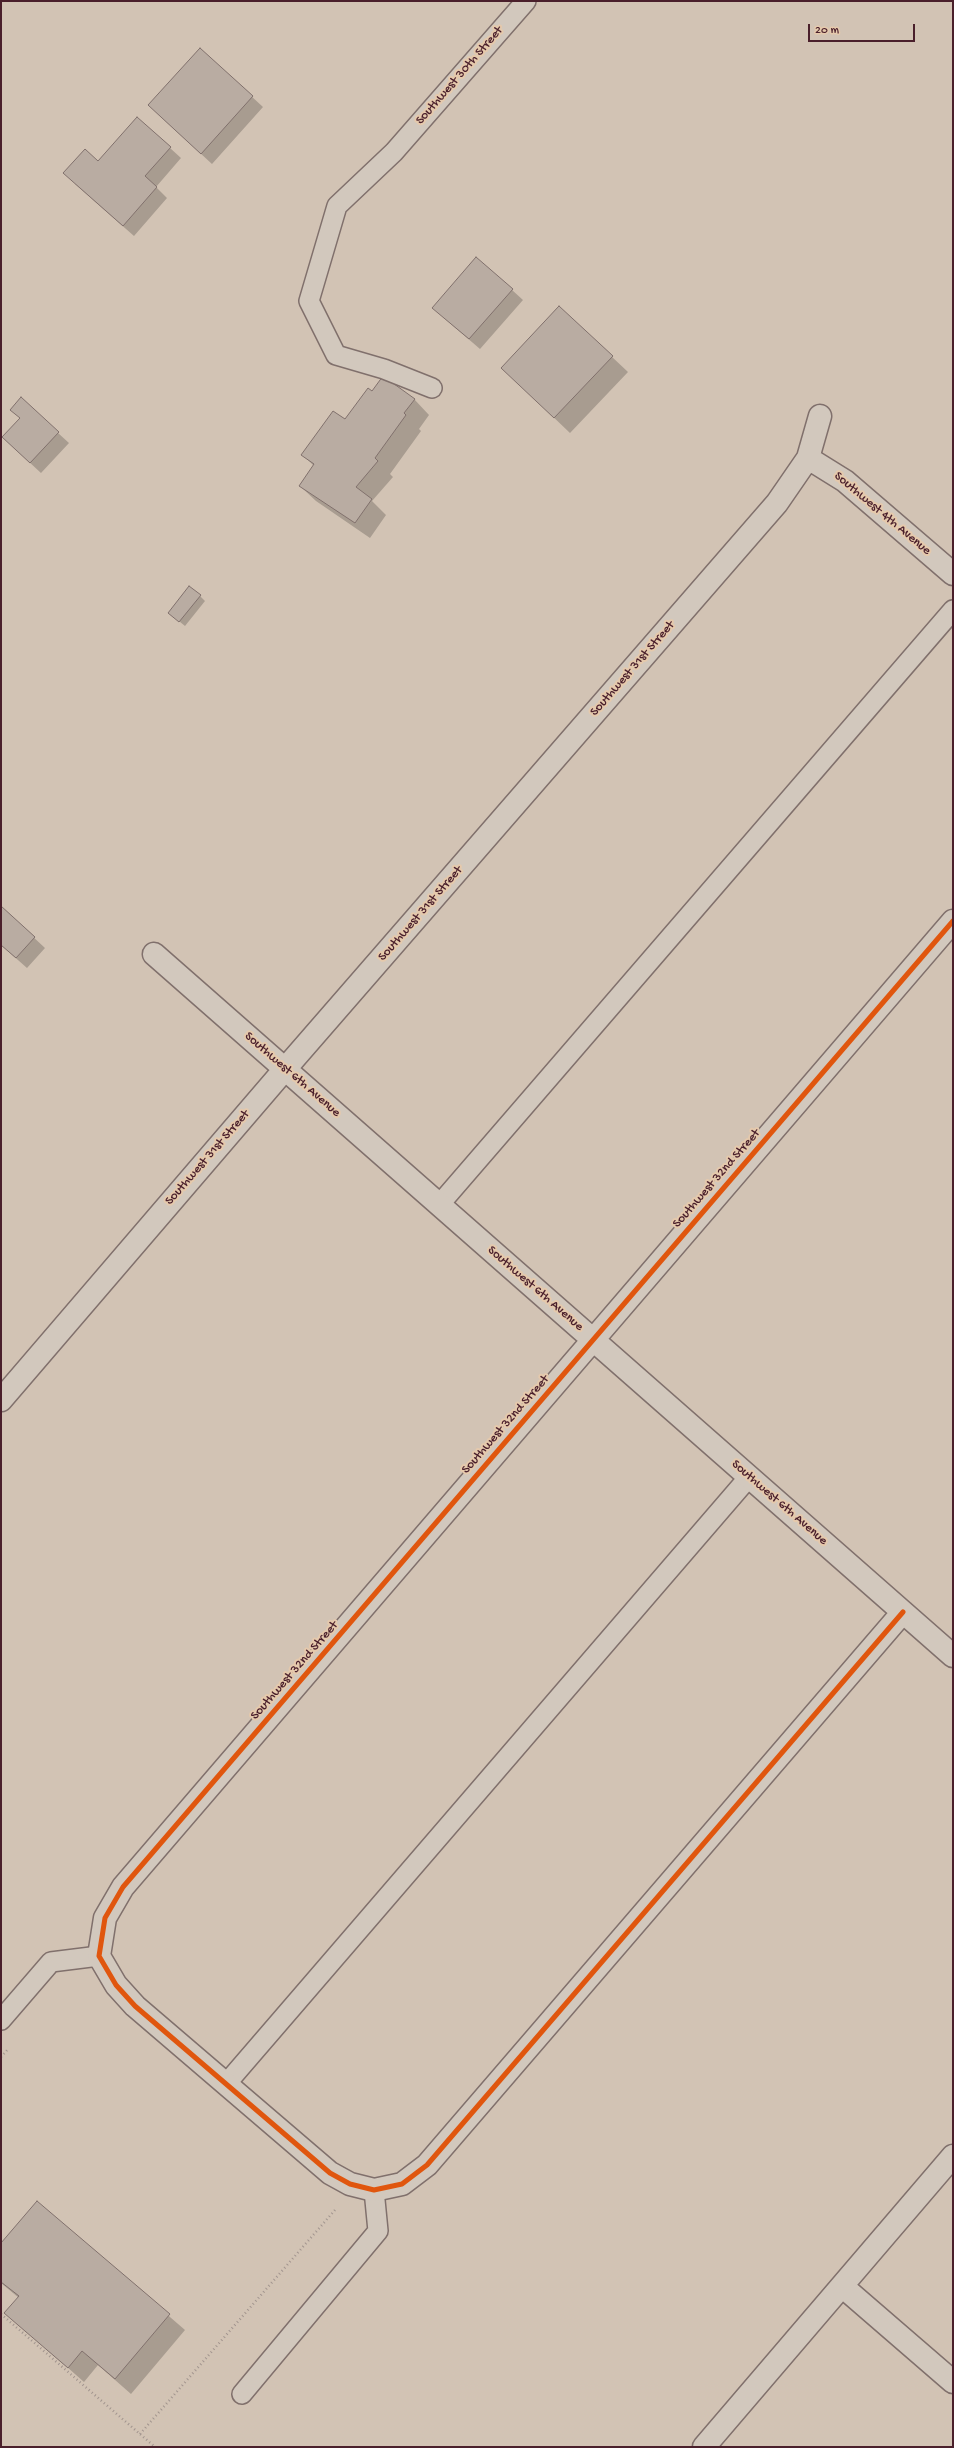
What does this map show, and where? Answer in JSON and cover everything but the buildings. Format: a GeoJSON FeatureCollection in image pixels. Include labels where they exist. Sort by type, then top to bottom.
{"type":"FeatureCollection","features":[{"type":"Feature","properties":{"kind":"street","name":"Southwest 31st Street"},"geometry":{"type":"LineString","coordinates":[[1,1400],[285,1069],[777,504],[808,458],[820,416]]}},
{"type":"Feature","properties":{"kind":"street","name":"Southwest 4th Avenue"},"geometry":{"type":"LineString","coordinates":[[808,458],[845,481],[953,574]]}},
{"type":"Feature","properties":{"kind":"street","name":"Southwest 32nd Street"},"geometry":{"type":"LineString","coordinates":[[99,1956],[105,1918],[123,1887],[953,920]]}},
{"type":"Feature","properties":{"kind":"street","name":"Southwest 6th Avenue"},"geometry":{"type":"LineString","coordinates":[[154,954],[953,1656]]}},
{"type":"Feature","properties":{"kind":"street"},"geometry":{"type":"LineString","coordinates":[[99,1956],[116,1985],[135,2006],[330,2173],[350,2184],[374,2190],[402,2184],[427,2165],[903,1612]]}},
{"type":"Feature","properties":{"kind":"street"},"geometry":{"type":"LineString","coordinates":[[704,2447],[953,2156]]}},
{"type":"Feature","properties":{"kind":"street"},"geometry":{"type":"LineString","coordinates":[[842,2286],[953,2382]]}},
{"type":"Feature","properties":{"kind":"lane","name":"Southwest 30th Street"},"geometry":{"type":"LineString","coordinates":[[432,388],[384,369],[336,355],[309,301],[337,206],[394,152],[526,1]]}},
{"type":"Feature","properties":{"kind":"lane"},"geometry":{"type":"LineString","coordinates":[[440,1205],[953,610]]}},
{"type":"Feature","properties":{"kind":"lane"},"geometry":{"type":"LineString","coordinates":[[226,2084],[749,1477]]}},
{"type":"Feature","properties":{"kind":"lane"},"geometry":{"type":"LineString","coordinates":[[1,2020],[51,1962],[99,1956]]}},
{"type":"Feature","properties":{"kind":"lane"},"geometry":{"type":"LineString","coordinates":[[242,2394],[378,2231],[374,2190]]}},
{"type":"Feature","properties":{"kind":"path"},"geometry":{"type":"LineString","coordinates":[[140,2434],[334,2210],[374,2190]]}},
{"type":"Feature","properties":{"kind":"path"},"geometry":{"type":"LineString","coordinates":[[1,2314],[155,2447]]}},
{"type":"Feature","properties":{"kind":"cycle path"},"geometry":{"type":"LineString","coordinates":[[903,1612],[427,2165],[402,2184],[374,2190],[350,2184],[330,2173],[135,2006],[116,1985],[99,1956],[105,1918],[123,1887],[953,921]]}}]}
